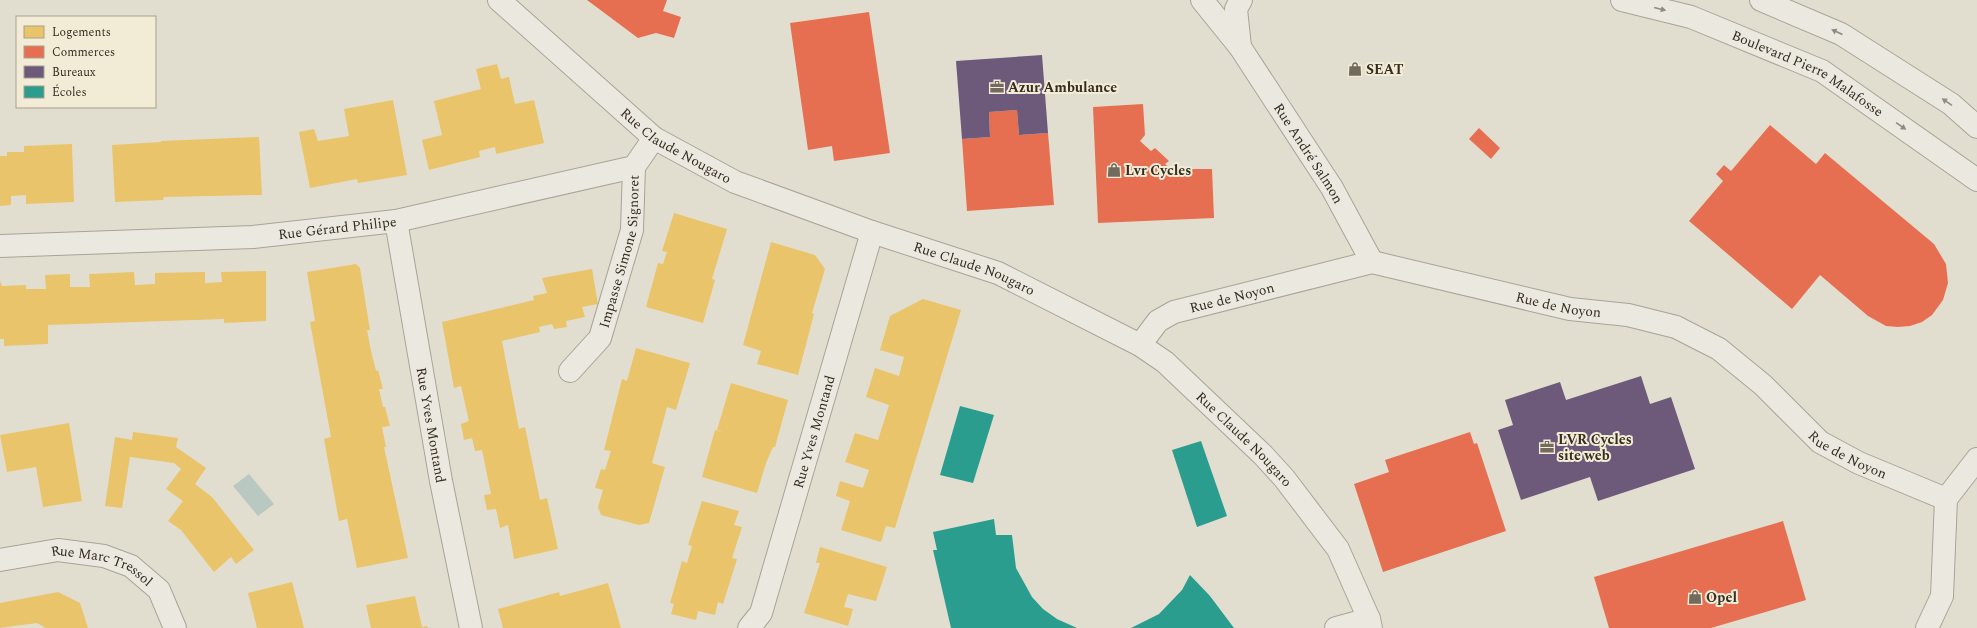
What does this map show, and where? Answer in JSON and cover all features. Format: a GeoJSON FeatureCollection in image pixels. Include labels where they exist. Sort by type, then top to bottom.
{"type":"FeatureCollection","features":[{"type":"Feature","properties":{"kind":"street","name":"Rue Claude Nougaro"},"geometry":{"type":"LineString","coordinates":[[499,0],[654,138],[736,182],[872,232],[998,273],[1140,345],[1165,362],[1263,455],[1284,478],[1338,549],[1370,624]]}},
{"type":"Feature","properties":{"kind":"street","name":"Rue André Salmon"},"geometry":{"type":"LineString","coordinates":[[1202,0],[1240,47],[1332,188],[1372,262]]}},
{"type":"Feature","properties":{"kind":"street","name":"Rue André Salmon"},"geometry":{"type":"LineString","coordinates":[[1240,47],[1236,9],[1241,0]]}},
{"type":"Feature","properties":{"kind":"street","name":"Boulevard Pierre Malafosse"},"geometry":{"type":"LineString","coordinates":[[1622,0],[1691,17],[1822,71],[1977,180]]}},
{"type":"Feature","properties":{"kind":"street"},"geometry":{"type":"LineString","coordinates":[[1761,0],[1841,34],[1951,104],[1977,127]]}},
{"type":"Feature","properties":{"kind":"street"},"geometry":{"type":"LineString","coordinates":[[1800,0],[1817,24]]}},
{"type":"Feature","properties":{"kind":"street"},"geometry":{"type":"LineString","coordinates":[[634,167],[654,138]]}},
{"type":"Feature","properties":{"kind":"street","name":"Rue Gérard Philipe"},"geometry":{"type":"LineString","coordinates":[[0,246],[253,237],[396,221],[634,167]]}},
{"type":"Feature","properties":{"kind":"street","name":"Impasse Simone Signoret"},"geometry":{"type":"LineString","coordinates":[[570,371],[600,338],[632,230],[634,167]]}},
{"type":"Feature","properties":{"kind":"street","name":"Rue Yves Montand"},"geometry":{"type":"LineString","coordinates":[[396,221],[441,482],[471,628]]}},
{"type":"Feature","properties":{"kind":"street","name":"Rue Yves Montand"},"geometry":{"type":"LineString","coordinates":[[749,628],[762,613],[872,232]]}},
{"type":"Feature","properties":{"kind":"street","name":"Rue de Noyon"},"geometry":{"type":"LineString","coordinates":[[1140,345],[1158,321],[1174,312],[1372,262],[1570,309],[1628,315],[1676,327],[1719,349],[1763,385],[1820,442],[1859,463],[1946,499]]}},
{"type":"Feature","properties":{"kind":"street"},"geometry":{"type":"LineString","coordinates":[[1927,628],[1942,596],[1946,499],[1977,459]]}},
{"type":"Feature","properties":{"kind":"street","name":"Rue Marc Tressol"},"geometry":{"type":"LineString","coordinates":[[0,560],[58,550],[104,556],[131,566],[159,590],[175,628]]}},
{"type":"Feature","properties":{"kind":"street"},"geometry":{"type":"LineString","coordinates":[[1336,628],[1370,624]]}},
{"type":"Feature","properties":{"kind":"shaded area"},"geometry":{"type":"Polygon","coordinates":[[[249,474],[274,504],[258,516],[233,486],[249,474]]]}},
{"type":"Feature","properties":{"kind":"building: Logements"},"geometry":{"type":"Polygon","coordinates":[[[497,64],[501,79],[509,77],[515,104],[534,100],[544,143],[496,154],[495,147],[479,151],[480,157],[429,170],[422,140],[442,135],[434,101],[481,89],[476,69],[497,64]]]}},
{"type":"Feature","properties":{"kind":"building: Logements"},"geometry":{"type":"Polygon","coordinates":[[[393,100],[407,175],[358,183],[357,179],[310,188],[299,132],[314,129],[318,141],[349,136],[344,109],[393,100]]]}},
{"type":"Feature","properties":{"kind":"building: Logements"},"geometry":{"type":"Polygon","coordinates":[[[259,137],[262,195],[164,197],[163,200],[115,202],[112,145],[161,141],[259,137]]]}},
{"type":"Feature","properties":{"kind":"building: Logements"},"geometry":{"type":"Polygon","coordinates":[[[72,144],[74,202],[26,204],[26,195],[11,196],[11,205],[0,206],[0,156],[7,156],[7,152],[24,152],[24,146],[72,144]]]}},
{"type":"Feature","properties":{"kind":"building: Logements"},"geometry":{"type":"Polygon","coordinates":[[[674,213],[727,229],[712,279],[715,280],[703,323],[646,307],[658,263],[663,264],[667,252],[662,251],[674,213]]]}},
{"type":"Feature","properties":{"kind":"building: Logements"},"geometry":{"type":"Polygon","coordinates":[[[771,242],[815,255],[825,269],[812,313],[814,314],[798,375],[757,364],[761,351],[743,345],[771,242]]]}},
{"type":"Feature","properties":{"kind":"building: Logements"},"geometry":{"type":"Polygon","coordinates":[[[356,264],[360,268],[370,330],[367,330],[371,351],[376,371],[378,370],[383,389],[379,389],[383,407],[385,407],[390,426],[382,427],[386,447],[384,447],[408,558],[357,568],[347,519],[339,521],[324,439],[331,437],[310,322],[315,321],[307,272],[356,264]]]}},
{"type":"Feature","properties":{"kind":"building: Logements"},"geometry":{"type":"Polygon","coordinates":[[[592,269],[598,304],[582,307],[585,317],[566,321],[567,327],[554,329],[552,324],[539,327],[540,332],[502,341],[519,429],[525,427],[540,500],[547,498],[558,549],[514,559],[508,525],[500,528],[496,509],[487,510],[484,495],[491,494],[482,450],[475,451],[472,438],[464,440],[461,424],[469,421],[461,386],[454,388],[442,322],[534,300],[533,296],[547,293],[542,278],[592,269]]]}},
{"type":"Feature","properties":{"kind":"building: Logements"},"geometry":{"type":"Polygon","coordinates":[[[266,271],[266,321],[224,323],[224,319],[48,325],[48,344],[4,346],[4,339],[0,339],[0,281],[2,286],[26,285],[26,289],[46,289],[45,275],[70,274],[70,287],[90,287],[89,274],[134,272],[135,285],[155,284],[155,273],[205,272],[205,283],[222,282],[221,272],[266,271]]]}},
{"type":"Feature","properties":{"kind":"building: Logements"},"geometry":{"type":"Polygon","coordinates":[[[923,299],[961,310],[895,528],[886,526],[881,542],[841,530],[850,501],[836,496],[840,481],[863,488],[869,470],[845,462],[855,433],[878,440],[889,405],[866,397],[875,368],[899,376],[904,357],[880,350],[890,316],[923,299]]]}},
{"type":"Feature","properties":{"kind":"building: Logements"},"geometry":{"type":"Polygon","coordinates":[[[636,348],[690,363],[676,410],[667,407],[652,463],[665,467],[649,523],[639,525],[601,515],[598,507],[603,490],[595,488],[601,469],[605,470],[611,451],[604,450],[622,379],[627,381],[636,348]]]}},
{"type":"Feature","properties":{"kind":"building: Logements"},"geometry":{"type":"Polygon","coordinates":[[[731,383],[788,400],[775,447],[773,447],[766,463],[757,493],[702,477],[715,430],[722,432],[717,430],[731,383]]]}},
{"type":"Feature","properties":{"kind":"building: Logements"},"geometry":{"type":"Polygon","coordinates":[[[69,423],[82,501],[43,507],[36,467],[7,472],[0,435],[69,423]]]}},
{"type":"Feature","properties":{"kind":"building: Logements"},"geometry":{"type":"Polygon","coordinates":[[[133,432],[178,438],[176,447],[206,468],[195,484],[212,497],[254,550],[236,564],[231,557],[214,572],[181,530],[168,521],[183,501],[166,489],[181,469],[174,463],[130,457],[122,508],[105,506],[115,437],[132,440],[133,432]]]}},
{"type":"Feature","properties":{"kind":"building: Logements"},"geometry":{"type":"Polygon","coordinates":[[[702,501],[739,511],[734,525],[742,527],[732,558],[737,559],[723,604],[718,602],[715,615],[698,611],[696,620],[671,614],[674,604],[670,603],[682,561],[687,563],[692,546],[688,545],[702,501]]]}},
{"type":"Feature","properties":{"kind":"building: Logements"},"geometry":{"type":"Polygon","coordinates":[[[820,547],[887,567],[876,601],[848,594],[844,607],[853,609],[848,626],[804,613],[820,563],[816,563],[820,547]]]}},
{"type":"Feature","properties":{"kind":"building: Logements"},"geometry":{"type":"Polygon","coordinates":[[[292,582],[304,628],[257,628],[248,593],[292,582]]]}},
{"type":"Feature","properties":{"kind":"building: Logements"},"geometry":{"type":"Polygon","coordinates":[[[608,583],[621,628],[503,628],[498,609],[559,592],[560,596],[608,583]]]}},
{"type":"Feature","properties":{"kind":"building: Logements"},"geometry":{"type":"Polygon","coordinates":[[[58,592],[80,603],[88,628],[46,628],[37,623],[0,628],[0,603],[58,592]]]}},
{"type":"Feature","properties":{"kind":"building: Logements"},"geometry":{"type":"Polygon","coordinates":[[[415,596],[422,627],[427,626],[428,628],[371,628],[366,605],[415,596]]]}},
{"type":"Feature","properties":{"kind":"building: Commerces"},"geometry":{"type":"Polygon","coordinates":[[[587,0],[667,0],[663,11],[681,17],[674,38],[656,33],[638,38],[587,0]]]}},
{"type":"Feature","properties":{"kind":"building: Commerces"},"geometry":{"type":"Polygon","coordinates":[[[869,12],[890,153],[834,161],[832,146],[808,150],[790,23],[869,12]]]}},
{"type":"Feature","properties":{"kind":"building: Commerces"},"geometry":{"type":"Polygon","coordinates":[[[1143,104],[1145,135],[1140,141],[1151,151],[1155,148],[1169,161],[1165,164],[1177,175],[1182,169],[1212,169],[1214,218],[1098,223],[1093,107],[1143,104]]]}},
{"type":"Feature","properties":{"kind":"building: Commerces"},"geometry":{"type":"Polygon","coordinates":[[[1017,110],[1019,135],[1048,133],[1054,205],[967,211],[962,139],[990,137],[989,112],[1017,110]]]}},
{"type":"Feature","properties":{"kind":"building: Commerces"},"geometry":{"type":"Polygon","coordinates":[[[1770,125],[1816,164],[1825,153],[1934,244],[1946,264],[1948,283],[1943,300],[1932,315],[1922,322],[1910,326],[1886,326],[1868,316],[1820,275],[1792,309],[1689,221],[1723,181],[1716,174],[1724,165],[1731,171],[1770,125]]]}},
{"type":"Feature","properties":{"kind":"building: Commerces"},"geometry":{"type":"Polygon","coordinates":[[[1479,128],[1500,148],[1491,159],[1469,139],[1479,128]]]}},
{"type":"Feature","properties":{"kind":"building: Commerces"},"geometry":{"type":"Polygon","coordinates":[[[1470,432],[1474,444],[1477,443],[1506,531],[1383,572],[1354,484],[1389,472],[1385,460],[1470,432]]]}},
{"type":"Feature","properties":{"kind":"building: Commerces"},"geometry":{"type":"Polygon","coordinates":[[[1783,521],[1806,600],[1711,628],[1609,628],[1594,577],[1783,521]]]}},
{"type":"Feature","properties":{"kind":"building: Bureaux"},"geometry":{"type":"Polygon","coordinates":[[[1042,55],[1048,133],[1019,135],[1017,110],[989,112],[990,137],[962,139],[956,61],[1042,55]]]}},
{"type":"Feature","properties":{"kind":"building: Bureaux"},"geometry":{"type":"Polygon","coordinates":[[[1641,376],[1650,404],[1671,397],[1695,469],[1598,501],[1590,477],[1521,500],[1498,430],[1513,425],[1505,400],[1560,382],[1566,400],[1641,376]]]}},
{"type":"Feature","properties":{"kind":"building: Écoles"},"geometry":{"type":"Polygon","coordinates":[[[960,406],[994,415],[973,483],[940,475],[960,406]]]}},
{"type":"Feature","properties":{"kind":"building: Écoles"},"geometry":{"type":"Polygon","coordinates":[[[1201,441],[1227,516],[1197,527],[1172,450],[1201,441]]]}},
{"type":"Feature","properties":{"kind":"building: Écoles"},"geometry":{"type":"Polygon","coordinates":[[[994,519],[996,535],[1012,535],[1016,568],[1032,597],[1043,609],[1057,619],[1077,628],[951,628],[933,550],[937,550],[933,532],[994,519]]]}},
{"type":"Feature","properties":{"kind":"building: Écoles"},"geometry":{"type":"Polygon","coordinates":[[[1190,575],[1210,596],[1234,628],[1131,628],[1159,614],[1182,590],[1190,575]]]}},
{"type":"Feature","properties":{"kind":"place","name":"SEAT"},"geometry":{"type":"Point","coordinates":[1355,69]}},
{"type":"Feature","properties":{"kind":"place","name":"Azur Ambulance"},"geometry":{"type":"Point","coordinates":[997,87]}},
{"type":"Feature","properties":{"kind":"place","name":"Lvr Cycles"},"geometry":{"type":"Point","coordinates":[1114,170]}},
{"type":"Feature","properties":{"kind":"place","name":"LVR Cycles site web"},"geometry":{"type":"Point","coordinates":[1547,447]}},
{"type":"Feature","properties":{"kind":"place","name":"Opel"},"geometry":{"type":"Point","coordinates":[1695,597]}}]}
